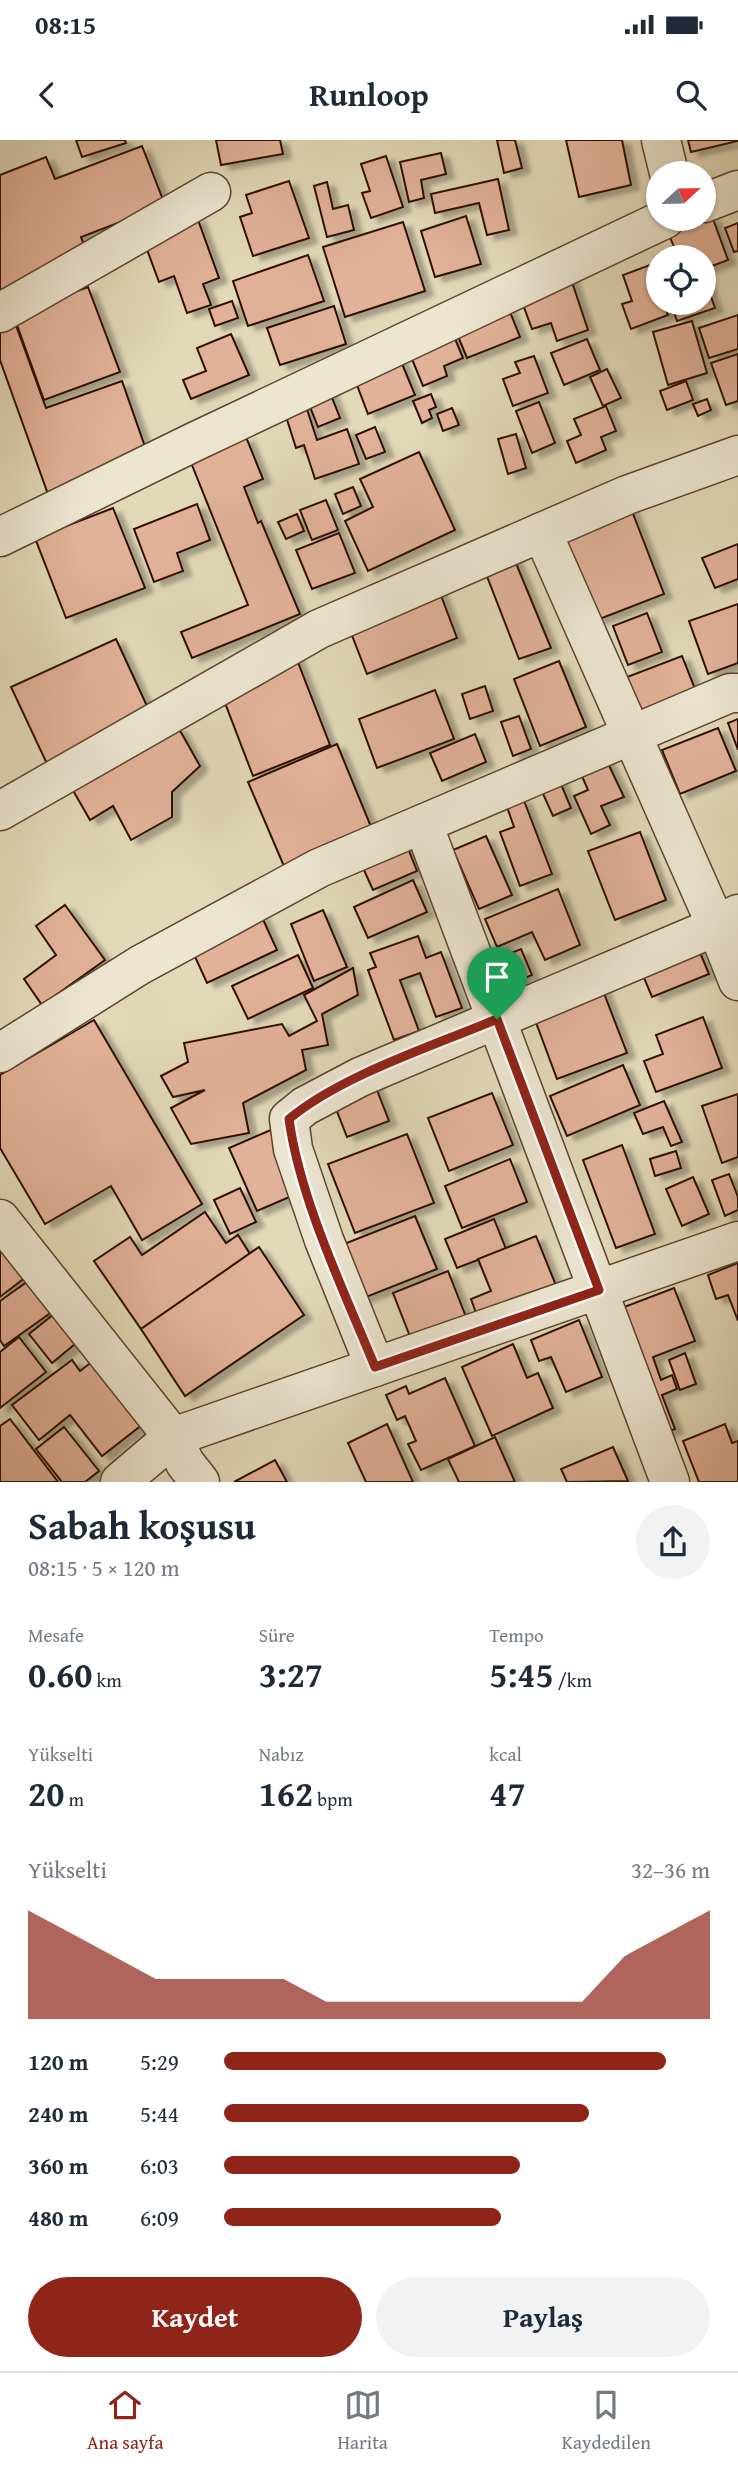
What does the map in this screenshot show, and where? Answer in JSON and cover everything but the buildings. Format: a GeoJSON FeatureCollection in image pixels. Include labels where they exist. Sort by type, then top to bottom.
{"type":"FeatureCollection","features":[{"type":"Feature","properties":{"kind":"street"},"geometry":{"type":"LineString","coordinates":[[661,140],[666,161]]}},
{"type":"Feature","properties":{"kind":"street"},"geometry":{"type":"LineString","coordinates":[[716,199],[738,191]]}},
{"type":"Feature","properties":{"kind":"street"},"geometry":{"type":"LineString","coordinates":[[0,313],[211,192]]}},
{"type":"Feature","properties":{"kind":"street"},"geometry":{"type":"LineString","coordinates":[[0,537],[646,228]]}},
{"type":"Feature","properties":{"kind":"street"},"geometry":{"type":"LineString","coordinates":[[0,811],[319,629],[628,495],[738,455]]}},
{"type":"Feature","properties":{"kind":"street"},"geometry":{"type":"LineString","coordinates":[[542,532],[632,736],[727,920],[738,981]]}},
{"type":"Feature","properties":{"kind":"street"},"geometry":{"type":"LineString","coordinates":[[0,1054],[139,965],[319,868],[730,693],[738,692]]}},
{"type":"Feature","properties":{"kind":"street"},"geometry":{"type":"LineString","coordinates":[[423,824],[670,1482]]}},
{"type":"Feature","properties":{"kind":"street"},"geometry":{"type":"LineString","coordinates":[[375,1367],[324,1240],[293,1149],[289,1119],[305,1106],[360,1077],[727,920]]}},
{"type":"Feature","properties":{"kind":"street"},"geometry":{"type":"LineString","coordinates":[[0,1219],[173,1437],[185,1463],[200,1482]]}},
{"type":"Feature","properties":{"kind":"street"},"geometry":{"type":"LineString","coordinates":[[120,1482],[173,1437],[738,1241]]}},
{"type":"Feature","properties":{"kind":"route"},"geometry":{"type":"LineString","coordinates":[[497,1019],[599,1290],[375,1367],[324,1240],[293,1149],[289,1119],[305,1106],[360,1077],[497,1019]]}}]}
